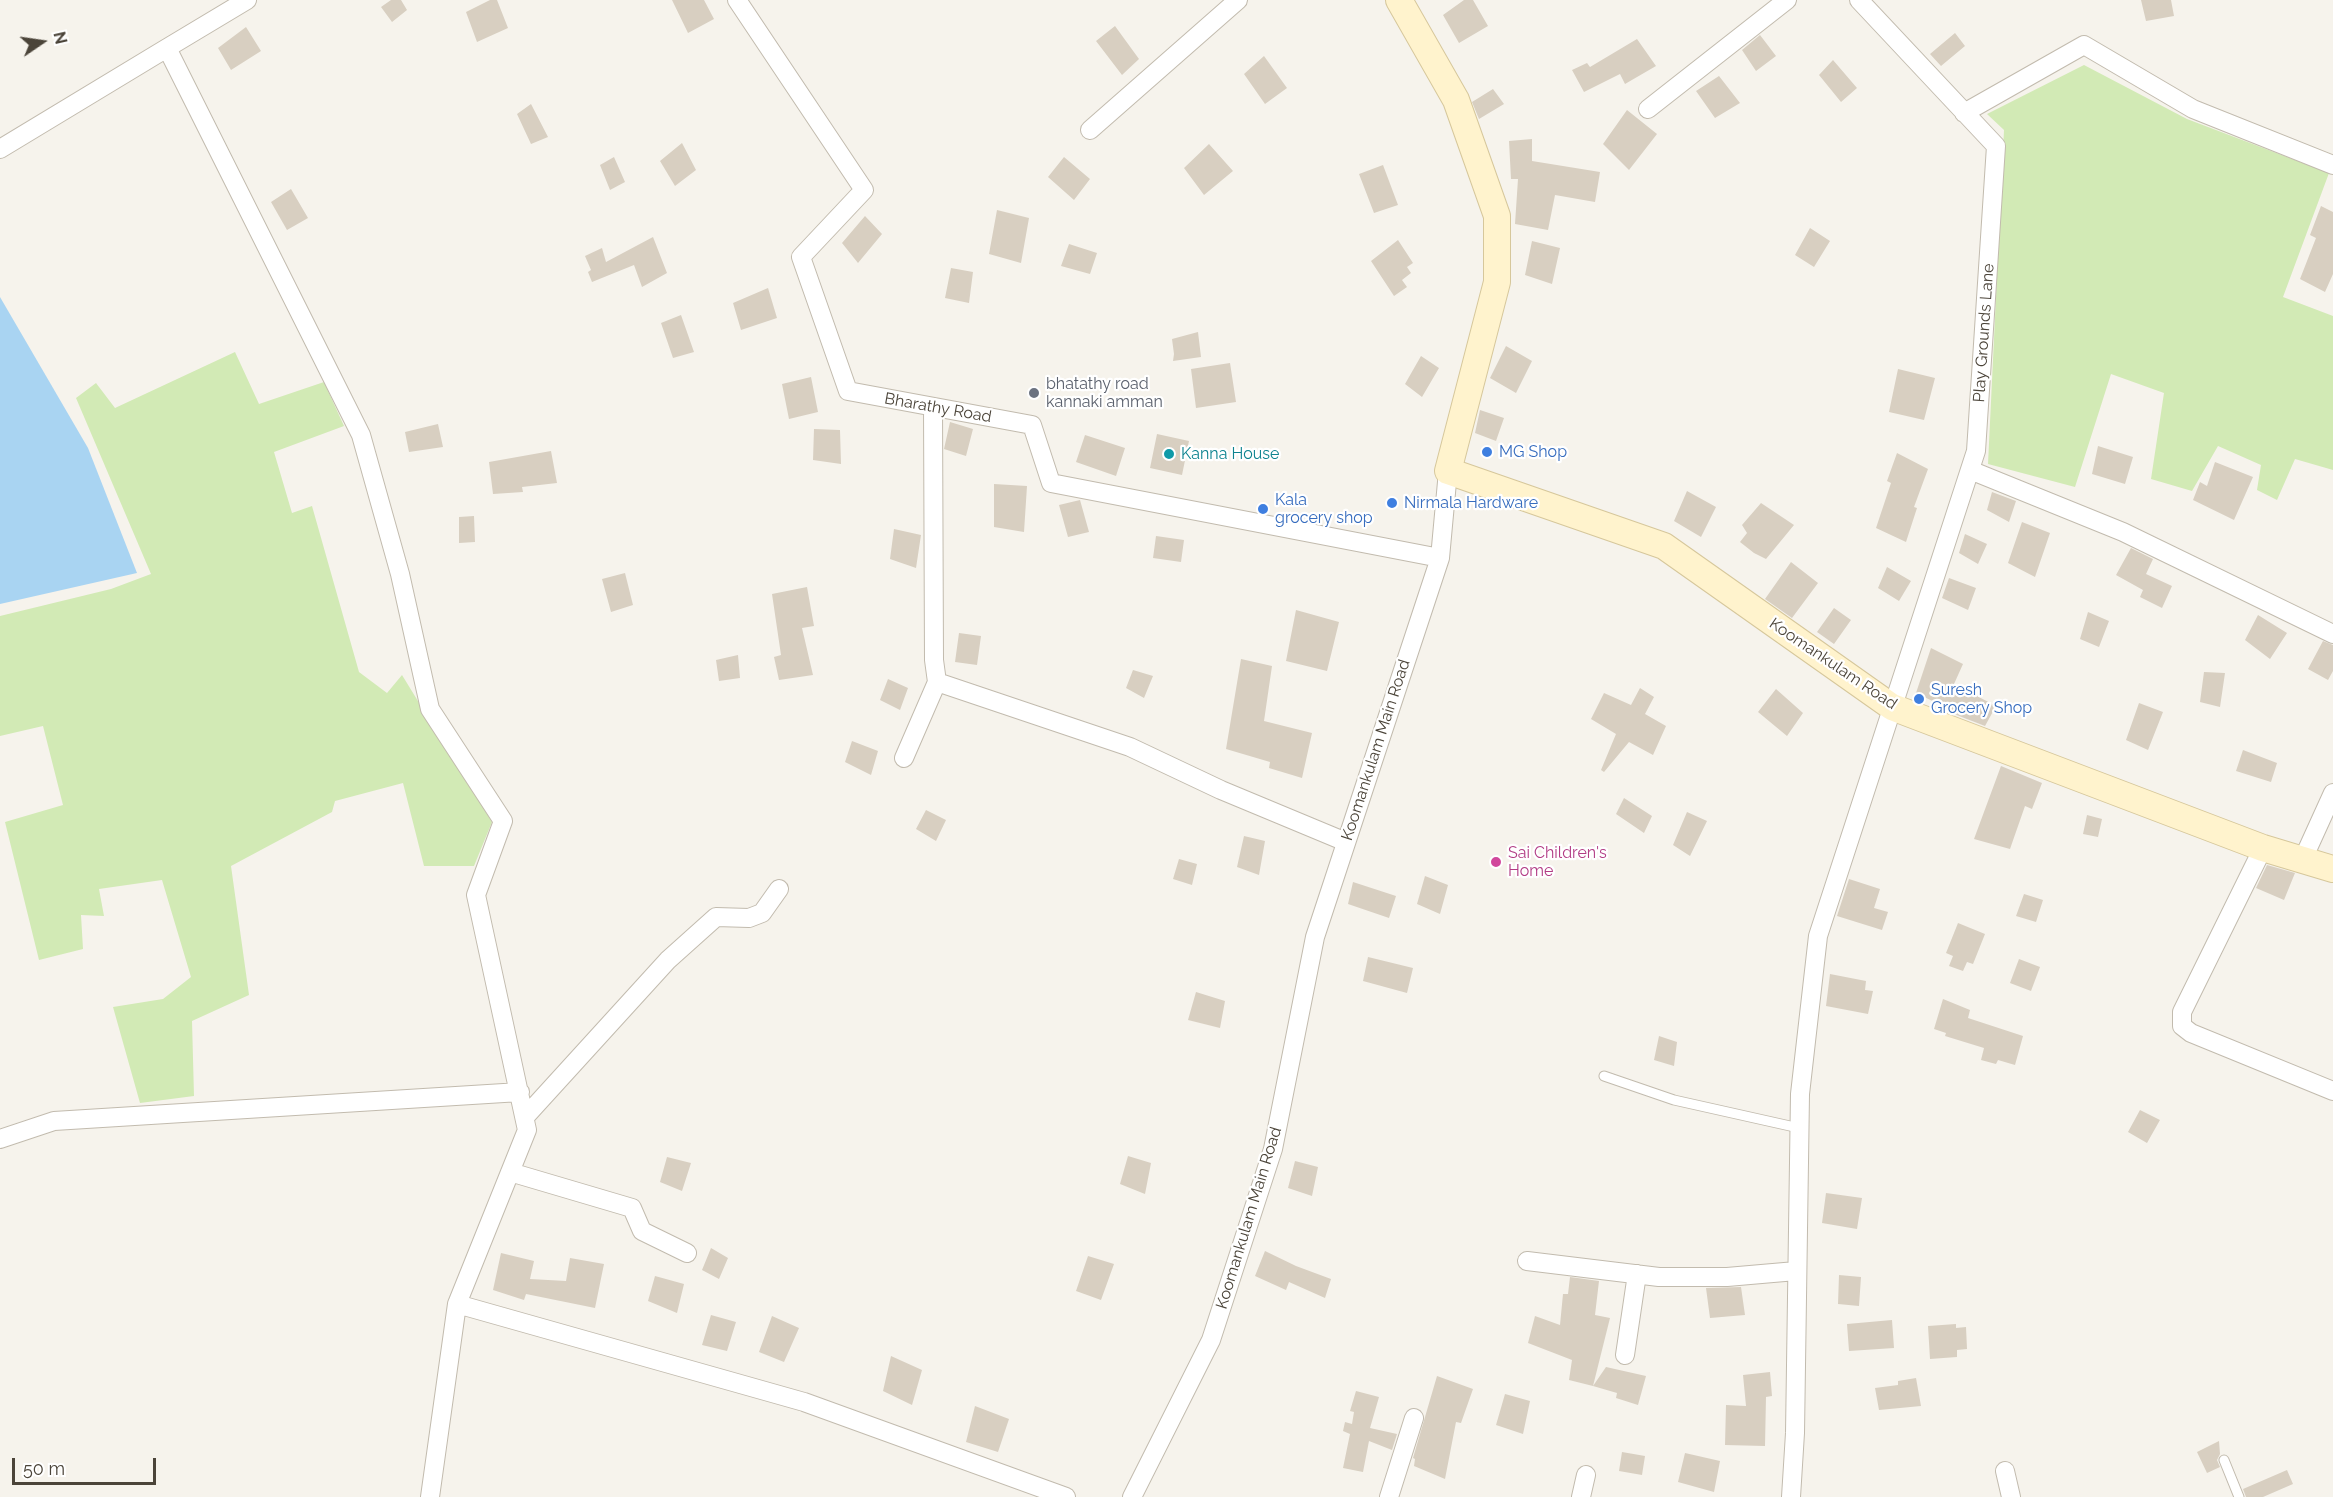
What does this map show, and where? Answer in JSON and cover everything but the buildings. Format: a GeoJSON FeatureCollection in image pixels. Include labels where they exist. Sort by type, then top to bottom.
{"type":"FeatureCollection","features":[{"type":"Feature","properties":{"kind":"street"},"geometry":{"type":"LineString","coordinates":[[0,149],[247,0]]}},
{"type":"Feature","properties":{"kind":"street","name":"Bharathy Road"},"geometry":{"type":"LineString","coordinates":[[737,0],[864,190],[801,257],[848,391],[1032,424],[1051,483],[1440,558]]}},
{"type":"Feature","properties":{"kind":"street"},"geometry":{"type":"LineString","coordinates":[[1090,130],[1239,0]]}},
{"type":"Feature","properties":{"kind":"street","name":"Koomankulam Main Road"},"geometry":{"type":"LineString","coordinates":[[1132,1497],[1211,1340],[1273,1149],[1315,937],[1440,558],[1448,471],[1497,282],[1497,216],[1456,100],[1398,0]]}},
{"type":"Feature","properties":{"kind":"street"},"geometry":{"type":"LineString","coordinates":[[1648,109],[1787,0]]}},
{"type":"Feature","properties":{"kind":"street","name":"Play Grounds Lane"},"geometry":{"type":"LineString","coordinates":[[1791,1497],[1795,1433],[1800,1094],[1818,936],[1976,452],[1996,146],[1858,0]]}},
{"type":"Feature","properties":{"kind":"street"},"geometry":{"type":"LineString","coordinates":[[1964,113],[2084,45],[2193,109],[2333,165]]}},
{"type":"Feature","properties":{"kind":"street"},"geometry":{"type":"LineString","coordinates":[[167,48],[360,435],[400,574],[430,709],[503,821],[476,895],[527,1130],[457,1304],[430,1497]]}},
{"type":"Feature","properties":{"kind":"street"},"geometry":{"type":"LineString","coordinates":[[904,758],[937,682],[934,660],[933,407]]}},
{"type":"Feature","properties":{"kind":"street"},"geometry":{"type":"LineString","coordinates":[[1970,470],[2123,532],[2333,634]]}},
{"type":"Feature","properties":{"kind":"street","name":"Koomankulam Road"},"geometry":{"type":"LineString","coordinates":[[1448,471],[1664,546],[1892,707],[2263,848],[2333,869]]}},
{"type":"Feature","properties":{"kind":"street"},"geometry":{"type":"LineString","coordinates":[[937,682],[1130,747],[1221,790],[1346,843]]}},
{"type":"Feature","properties":{"kind":"street"},"geometry":{"type":"LineString","coordinates":[[2303,859],[2333,793]]}},
{"type":"Feature","properties":{"kind":"street"},"geometry":{"type":"LineString","coordinates":[[2263,848],[2182,1012],[2182,1026],[2191,1033],[2333,1090]]}},
{"type":"Feature","properties":{"kind":"street"},"geometry":{"type":"LineString","coordinates":[[525,1117],[668,960],[716,917],[749,918],[762,913],[778,889]]}},
{"type":"Feature","properties":{"kind":"street"},"geometry":{"type":"LineString","coordinates":[[0,1139],[54,1121],[520,1092]]}},
{"type":"Feature","properties":{"kind":"street"},"geometry":{"type":"LineString","coordinates":[[510,1172],[632,1208],[642,1231],[687,1253]]}},
{"type":"Feature","properties":{"kind":"street"},"geometry":{"type":"LineString","coordinates":[[1527,1261],[1659,1277],[1727,1277],[1796,1270]]}},
{"type":"Feature","properties":{"kind":"street"},"geometry":{"type":"LineString","coordinates":[[1625,1355],[1637,1274]]}},
{"type":"Feature","properties":{"kind":"street"},"geometry":{"type":"LineString","coordinates":[[457,1304],[804,1402],[1066,1497]]}},
{"type":"Feature","properties":{"kind":"street"},"geometry":{"type":"LineString","coordinates":[[1393,1496],[1414,1418]]}},
{"type":"Feature","properties":{"kind":"street"},"geometry":{"type":"LineString","coordinates":[[2005,1471],[2011,1497]]}},
{"type":"Feature","properties":{"kind":"street"},"geometry":{"type":"LineString","coordinates":[[1581,1497],[1586,1475]]}},
{"type":"Feature","properties":{"kind":"lane"},"geometry":{"type":"LineString","coordinates":[[1604,1076],[1674,1100],[1799,1128]]}},
{"type":"Feature","properties":{"kind":"lane"},"geometry":{"type":"LineString","coordinates":[[2224,1460],[2239,1497]]}},
{"type":"Feature","properties":{"kind":"green space"},"geometry":{"type":"Polygon","coordinates":[[[2084,65],[2187,119],[2329,173],[2283,297],[2333,316],[2333,470],[2295,459],[2277,500],[2257,490],[2261,465],[2218,446],[2192,491],[2151,479],[2164,393],[2111,374],[2075,487],[1988,464],[2004,130],[1987,114],[2084,65]]]}},
{"type":"Feature","properties":{"kind":"green space"},"geometry":{"type":"Polygon","coordinates":[[[235,352],[259,404],[324,382],[344,426],[274,452],[292,513],[312,506],[359,672],[387,693],[402,675],[492,822],[474,866],[424,866],[403,783],[335,801],[332,812],[231,866],[249,995],[192,1021],[194,1096],[140,1103],[113,1007],[163,999],[191,977],[162,880],[99,889],[104,916],[81,915],[83,949],[39,960],[5,822],[63,805],[43,726],[0,736],[0,616],[111,589],[151,574],[76,398],[96,383],[115,408],[235,352]]]}},
{"type":"Feature","properties":{"kind":"water"},"geometry":{"type":"Polygon","coordinates":[[[0,297],[88,448],[137,573],[0,604],[0,297]]]}},
{"type":"Feature","properties":{"kind":"place","name":"bhatathy road kannaki amman"},"geometry":{"type":"Point","coordinates":[1034,393]}},
{"type":"Feature","properties":{"kind":"place","name":"MG Shop"},"geometry":{"type":"Point","coordinates":[1487,452]}},
{"type":"Feature","properties":{"kind":"place","name":"Kanna House"},"geometry":{"type":"Point","coordinates":[1169,454]}},
{"type":"Feature","properties":{"kind":"place","name":"Nirmala Hardware"},"geometry":{"type":"Point","coordinates":[1392,503]}},
{"type":"Feature","properties":{"kind":"place","name":"Kala grocery shop"},"geometry":{"type":"Point","coordinates":[1263,509]}},
{"type":"Feature","properties":{"kind":"place","name":"Suresh Grocery Shop"},"geometry":{"type":"Point","coordinates":[1919,699]}},
{"type":"Feature","properties":{"kind":"place","name":"Sai Children's Home"},"geometry":{"type":"Point","coordinates":[1496,862]}}]}
